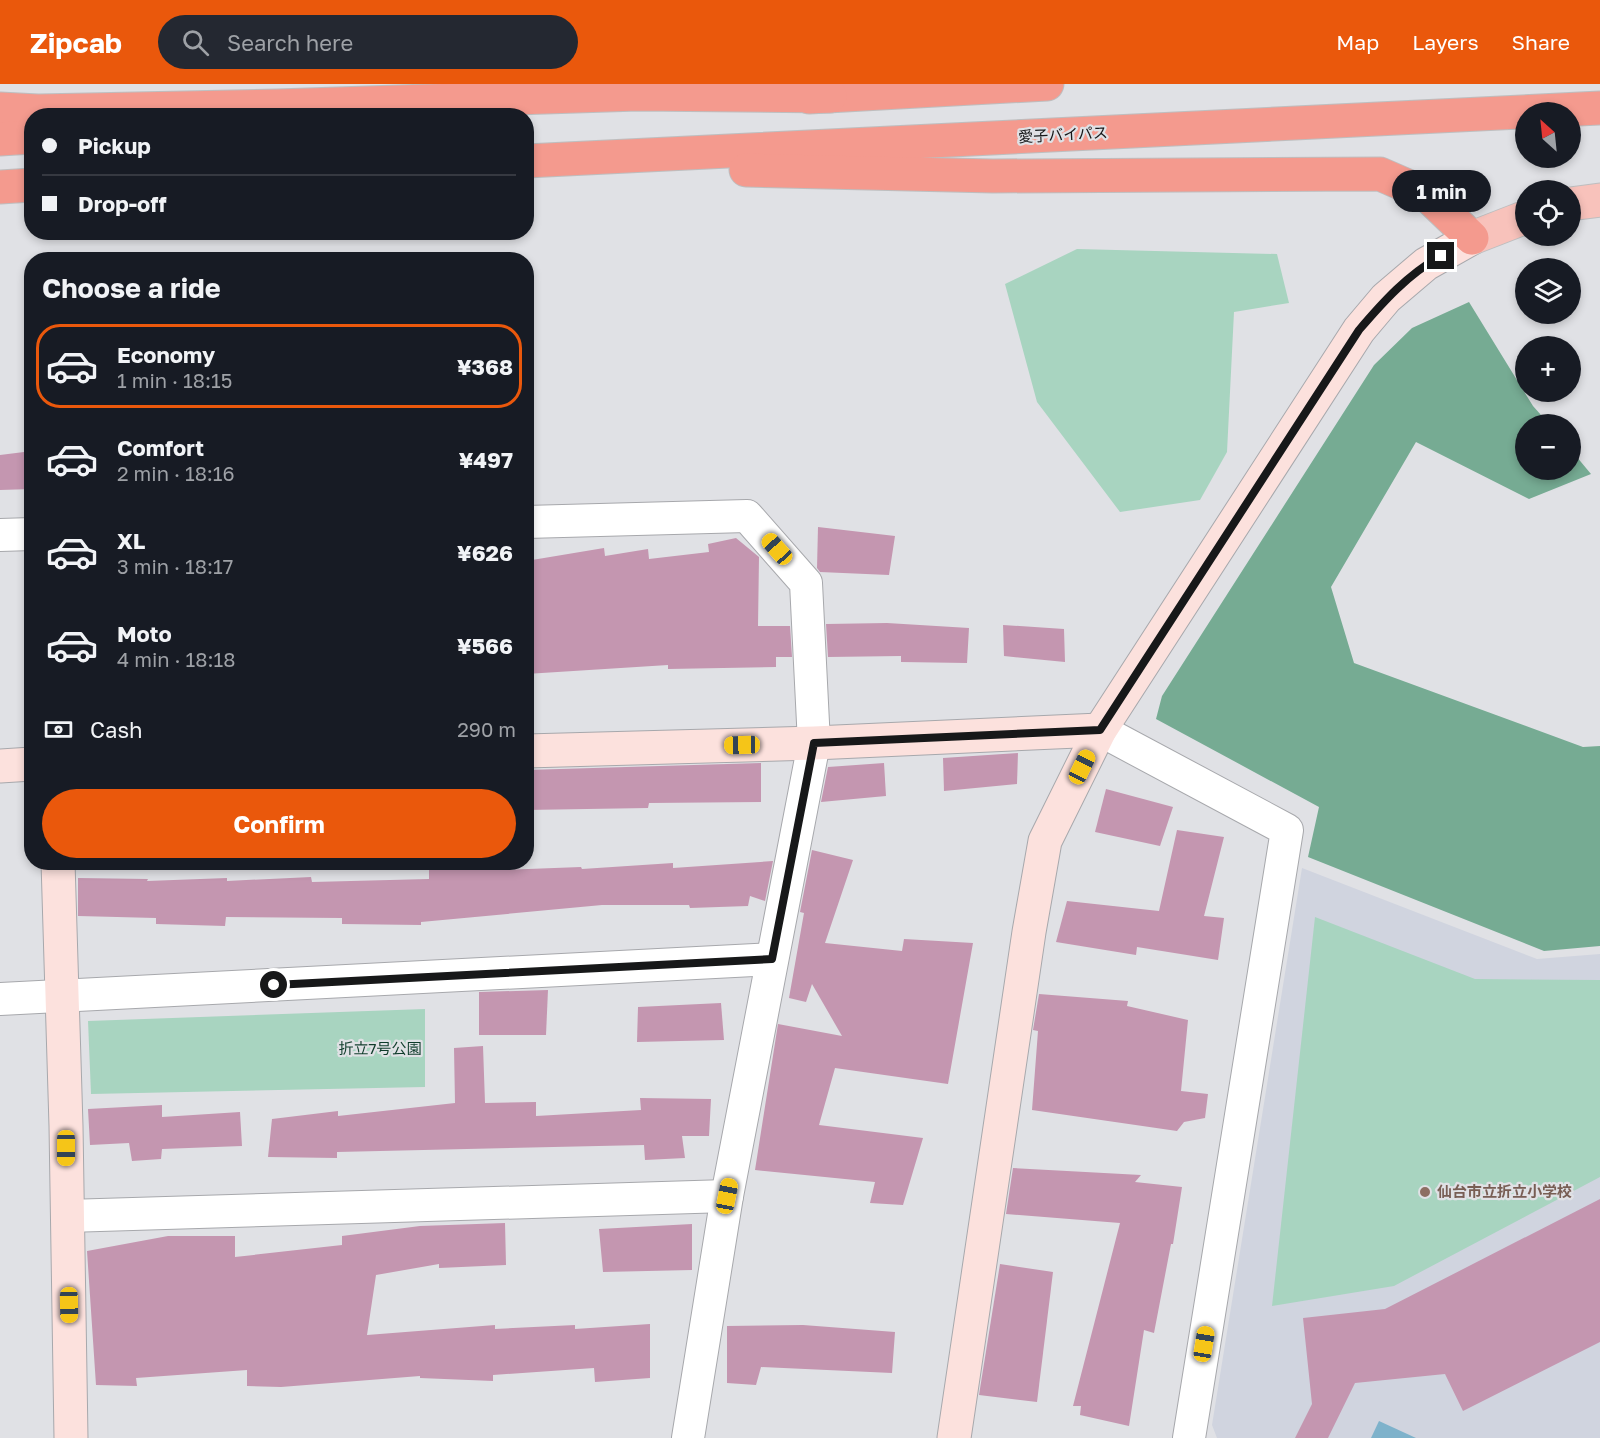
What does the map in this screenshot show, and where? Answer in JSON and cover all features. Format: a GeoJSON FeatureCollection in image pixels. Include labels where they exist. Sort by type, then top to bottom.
{"type":"FeatureCollection","features":[{"type":"Feature","properties":{"kind":"highway"},"geometry":{"type":"LineString","coordinates":[[534,111],[1047,84]]}},
{"type":"Feature","properties":{"kind":"highway"},"geometry":{"type":"LineString","coordinates":[[181,108],[638,94],[830,96]]}},
{"type":"Feature","properties":{"kind":"highway","name":"愛子バイパス"},"geometry":{"type":"LineString","coordinates":[[534,161],[1600,108]]}},
{"type":"Feature","properties":{"kind":"highway"},"geometry":{"type":"LineString","coordinates":[[0,109],[24,110]]}},
{"type":"Feature","properties":{"kind":"highway"},"geometry":{"type":"LineString","coordinates":[[0,139],[24,138]]}},
{"type":"Feature","properties":{"kind":"highway"},"geometry":{"type":"LineString","coordinates":[[534,180],[745,170],[993,176],[1380,174],[1426,194],[1472,238]]}},
{"type":"Feature","properties":{"kind":"highway"},"geometry":{"type":"LineString","coordinates":[[0,187],[24,186]]}},
{"type":"Feature","properties":{"kind":"main road"},"geometry":{"type":"LineString","coordinates":[[1581,203],[1600,200]]}},
{"type":"Feature","properties":{"kind":"main road"},"geometry":{"type":"LineString","coordinates":[[1472,238],[1515,221]]}},
{"type":"Feature","properties":{"kind":"street"},"geometry":{"type":"LineString","coordinates":[[954,1438],[1027,944],[1045,841],[1100,730],[1359,330],[1386,298],[1426,264],[1472,238]]}},
{"type":"Feature","properties":{"kind":"street"},"geometry":{"type":"LineString","coordinates":[[534,522],[747,516],[806,583],[814,743],[727,1196],[688,1438]]}},
{"type":"Feature","properties":{"kind":"street"},"geometry":{"type":"LineString","coordinates":[[0,535],[24,534]]}},
{"type":"Feature","properties":{"kind":"street"},"geometry":{"type":"LineString","coordinates":[[534,751],[814,743],[1100,730],[1287,830],[1189,1438]]}},
{"type":"Feature","properties":{"kind":"street"},"geometry":{"type":"LineString","coordinates":[[0,766],[24,764]]}},
{"type":"Feature","properties":{"kind":"street"},"geometry":{"type":"LineString","coordinates":[[58,870],[71,1438]]}},
{"type":"Feature","properties":{"kind":"street"},"geometry":{"type":"LineString","coordinates":[[0,999],[772,959]]}},
{"type":"Feature","properties":{"kind":"street"},"geometry":{"type":"LineString","coordinates":[[67,1216],[727,1196]]}},
{"type":"Feature","properties":{"kind":"shaded area","name":"仙台市立折立小学校"},"geometry":{"type":"Polygon","coordinates":[[[1302,868],[1537,959],[1600,954],[1600,1438],[1217,1438],[1212,1425],[1302,868]]]}},
{"type":"Feature","properties":{"kind":"green space"},"geometry":{"type":"Polygon","coordinates":[[[1077,249],[1277,254],[1289,303],[1234,312],[1227,452],[1200,500],[1120,512],[1037,402],[1005,284],[1077,249]]]}},
{"type":"Feature","properties":{"kind":"green space"},"geometry":{"type":"Polygon","coordinates":[[[1469,302],[1515,377],[1515,402],[1531,402],[1540,414],[1515,414],[1515,480],[1576,480],[1529,499],[1416,442],[1331,587],[1354,663],[1583,747],[1600,746],[1600,946],[1544,951],[1308,857],[1319,807],[1156,719],[1162,696],[1374,365],[1412,328],[1469,302]]]}},
{"type":"Feature","properties":{"kind":"green space"},"geometry":{"type":"Polygon","coordinates":[[[1581,462],[1591,474],[1581,478],[1581,462]]]}},
{"type":"Feature","properties":{"kind":"green space"},"geometry":{"type":"Polygon","coordinates":[[[1315,917],[1475,979],[1600,980],[1600,1177],[1394,1286],[1272,1306],[1315,917]]]}},
{"type":"Feature","properties":{"kind":"green space","name":"折立7号公園"},"geometry":{"type":"Polygon","coordinates":[[[425,1009],[425,1087],[91,1094],[88,1021],[425,1009]]]}},
{"type":"Feature","properties":{"kind":"water"},"geometry":{"type":"Polygon","coordinates":[[[1379,1421],[1416,1438],[1371,1438],[1379,1421]]]}},
{"type":"Feature","properties":{"kind":"building"},"geometry":{"type":"Polygon","coordinates":[[[24,452],[24,489],[0,490],[0,455],[24,452]]]}},
{"type":"Feature","properties":{"kind":"building"},"geometry":{"type":"Polygon","coordinates":[[[818,527],[895,536],[889,575],[820,572],[817,568],[818,527]]]}},
{"type":"Feature","properties":{"kind":"building"},"geometry":{"type":"Polygon","coordinates":[[[736,538],[759,557],[758,626],[790,626],[792,657],[776,657],[776,667],[668,669],[668,665],[534,673],[534,560],[604,548],[605,556],[648,549],[649,559],[709,552],[708,544],[736,538]]]}},
{"type":"Feature","properties":{"kind":"building"},"geometry":{"type":"Polygon","coordinates":[[[887,623],[969,628],[967,663],[901,662],[901,656],[828,657],[826,624],[887,623]]]}},
{"type":"Feature","properties":{"kind":"building"},"geometry":{"type":"Polygon","coordinates":[[[1003,625],[1064,629],[1065,662],[1004,656],[1003,625]]]}},
{"type":"Feature","properties":{"kind":"building"},"geometry":{"type":"Polygon","coordinates":[[[1018,753],[1017,784],[944,791],[943,758],[1018,753]]]}},
{"type":"Feature","properties":{"kind":"building"},"geometry":{"type":"Polygon","coordinates":[[[761,763],[761,802],[649,803],[648,808],[534,810],[534,770],[761,763]]]}},
{"type":"Feature","properties":{"kind":"building"},"geometry":{"type":"Polygon","coordinates":[[[884,763],[886,796],[821,802],[828,767],[884,763]]]}},
{"type":"Feature","properties":{"kind":"building"},"geometry":{"type":"Polygon","coordinates":[[[1106,789],[1173,807],[1160,846],[1095,832],[1106,789]]]}},
{"type":"Feature","properties":{"kind":"building"},"geometry":{"type":"Polygon","coordinates":[[[1177,830],[1224,837],[1204,916],[1224,918],[1218,960],[1137,947],[1136,955],[1056,942],[1067,901],[1159,911],[1177,830]]]}},
{"type":"Feature","properties":{"kind":"building"},"geometry":{"type":"Polygon","coordinates":[[[812,850],[853,860],[825,943],[902,951],[904,939],[973,943],[948,1084],[835,1068],[819,1125],[923,1138],[903,1205],[870,1203],[875,1182],[755,1170],[778,1024],[842,1036],[812,984],[806,1002],[789,998],[804,913],[800,912],[812,850]]]}},
{"type":"Feature","properties":{"kind":"building"},"geometry":{"type":"Polygon","coordinates":[[[773,861],[765,901],[750,896],[748,906],[690,908],[689,905],[602,905],[421,922],[421,925],[342,924],[342,918],[226,917],[225,926],[156,924],[156,918],[78,916],[78,878],[148,879],[147,881],[227,878],[227,881],[311,877],[312,882],[429,879],[429,870],[534,870],[581,867],[582,869],[673,863],[673,868],[773,861]]]}},
{"type":"Feature","properties":{"kind":"building"},"geometry":{"type":"Polygon","coordinates":[[[548,990],[546,1035],[479,1035],[479,992],[548,990]]]}},
{"type":"Feature","properties":{"kind":"building"},"geometry":{"type":"Polygon","coordinates":[[[1039,994],[1128,1001],[1127,1006],[1188,1020],[1181,1091],[1208,1094],[1205,1118],[1184,1122],[1177,1131],[1032,1110],[1038,1031],[1033,1030],[1039,994]]]}},
{"type":"Feature","properties":{"kind":"building"},"geometry":{"type":"Polygon","coordinates":[[[721,1003],[724,1040],[637,1042],[638,1007],[721,1003]]]}},
{"type":"Feature","properties":{"kind":"building"},"geometry":{"type":"Polygon","coordinates":[[[483,1046],[485,1103],[536,1102],[536,1116],[641,1110],[640,1098],[711,1099],[709,1136],[682,1136],[685,1158],[645,1160],[644,1145],[337,1152],[337,1158],[268,1157],[272,1119],[338,1111],[338,1116],[455,1103],[454,1048],[483,1046]]]}},
{"type":"Feature","properties":{"kind":"building"},"geometry":{"type":"Polygon","coordinates":[[[162,1105],[162,1117],[240,1112],[242,1146],[162,1149],[161,1159],[132,1161],[129,1143],[90,1145],[88,1109],[162,1105]]]}},
{"type":"Feature","properties":{"kind":"building"},"geometry":{"type":"Polygon","coordinates":[[[1013,1168],[1141,1175],[1135,1182],[1182,1187],[1173,1244],[1171,1244],[1154,1333],[1144,1330],[1129,1426],[1080,1415],[1081,1406],[1073,1406],[1120,1223],[1006,1214],[1013,1168]]]}},
{"type":"Feature","properties":{"kind":"building"},"geometry":{"type":"Polygon","coordinates":[[[1600,1199],[1600,1342],[1463,1411],[1445,1374],[1355,1383],[1328,1438],[1295,1438],[1312,1404],[1303,1318],[1385,1309],[1600,1199]]]}},
{"type":"Feature","properties":{"kind":"building"},"geometry":{"type":"Polygon","coordinates":[[[505,1223],[506,1265],[439,1268],[439,1264],[376,1275],[367,1335],[495,1325],[495,1329],[575,1325],[575,1329],[650,1324],[650,1378],[595,1382],[594,1368],[493,1375],[493,1381],[420,1378],[420,1376],[281,1387],[247,1386],[247,1370],[136,1378],[137,1386],[96,1385],[87,1251],[168,1236],[235,1236],[235,1257],[342,1245],[342,1236],[420,1226],[505,1223]]]}},
{"type":"Feature","properties":{"kind":"building"},"geometry":{"type":"Polygon","coordinates":[[[692,1224],[692,1270],[603,1272],[599,1229],[692,1224]]]}},
{"type":"Feature","properties":{"kind":"building"},"geometry":{"type":"Polygon","coordinates":[[[1000,1264],[1053,1272],[1037,1402],[979,1395],[1000,1264]]]}},
{"type":"Feature","properties":{"kind":"building"},"geometry":{"type":"Polygon","coordinates":[[[803,1325],[895,1332],[892,1373],[761,1367],[756,1385],[727,1383],[727,1326],[803,1325]]]}},
{"type":"Feature","properties":{"kind":"place","name":"仙台市立折立小学校"},"geometry":{"type":"Point","coordinates":[1425,1192]}},
{"type":"Feature","properties":{"kind":"route"},"geometry":{"type":"LineString","coordinates":[[274,985],[772,959],[814,743],[1100,730],[1359,330],[1386,298],[1426,264],[1441,256]]}}]}
